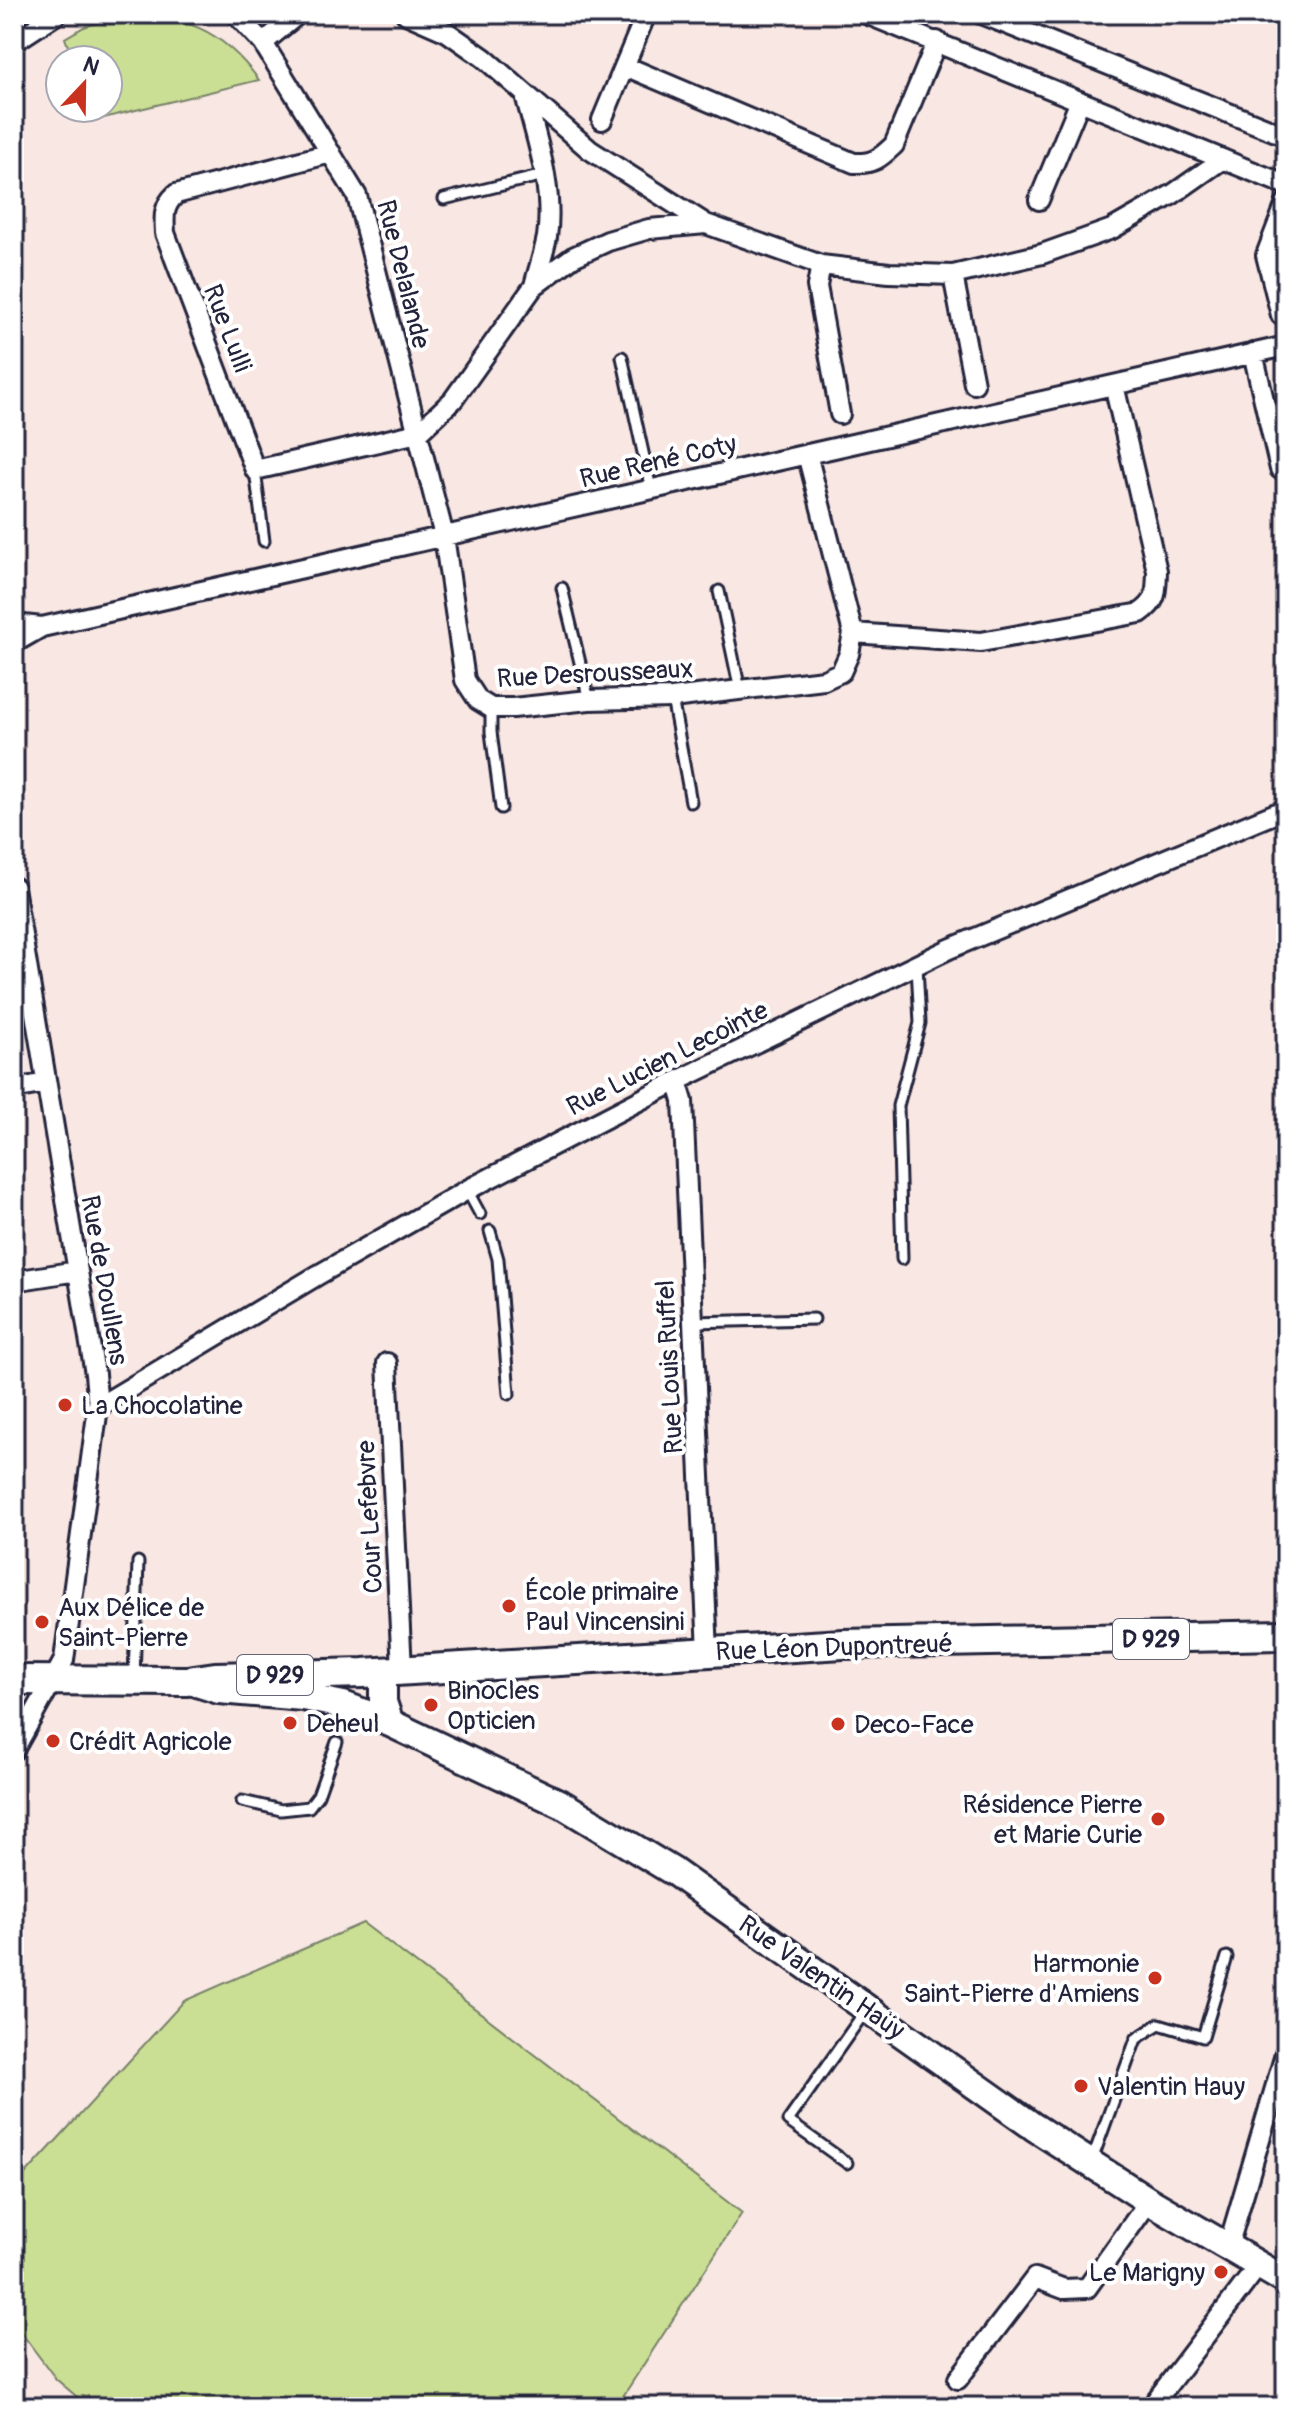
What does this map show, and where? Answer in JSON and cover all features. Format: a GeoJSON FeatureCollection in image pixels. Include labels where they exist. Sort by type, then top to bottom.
{"type":"FeatureCollection","features":[{"type":"Feature","properties":{"kind":"main road","name":"Rue Léon Dupontreué"},"geometry":{"type":"LineString","coordinates":[[382,1671],[843,1644],[1286,1635]]}},
{"type":"Feature","properties":{"kind":"main road","name":"D 929"},"geometry":{"type":"LineString","coordinates":[[14,1680],[187,1681],[215,1677],[382,1671]]}},
{"type":"Feature","properties":{"kind":"street"},"geometry":{"type":"LineString","coordinates":[[14,42],[57,14]]}},
{"type":"Feature","properties":{"kind":"street","name":"Rue Delalande"},"geometry":{"type":"LineString","coordinates":[[235,14],[263,43],[357,196],[444,536]]}},
{"type":"Feature","properties":{"kind":"street"},"geometry":{"type":"LineString","coordinates":[[263,43],[298,14]]}},
{"type":"Feature","properties":{"kind":"street"},"geometry":{"type":"LineString","coordinates":[[406,14],[447,32],[472,49],[590,150],[706,224],[821,265],[889,273],[953,275],[1042,254],[1112,229],[1173,194],[1223,159]]}},
{"type":"Feature","properties":{"kind":"street"},"geometry":{"type":"LineString","coordinates":[[602,120],[646,14]]}},
{"type":"Feature","properties":{"kind":"street"},"geometry":{"type":"LineString","coordinates":[[981,14],[1286,136]]}},
{"type":"Feature","properties":{"kind":"street"},"geometry":{"type":"LineString","coordinates":[[877,16],[1286,185]]}},
{"type":"Feature","properties":{"kind":"street"},"geometry":{"type":"LineString","coordinates":[[625,66],[854,163],[868,164],[894,145],[937,41]]}},
{"type":"Feature","properties":{"kind":"street"},"geometry":{"type":"LineString","coordinates":[[525,95],[544,175],[547,204],[547,237],[534,286]]}},
{"type":"Feature","properties":{"kind":"street"},"geometry":{"type":"LineString","coordinates":[[1039,200],[1080,101]]}},
{"type":"Feature","properties":{"kind":"street","name":"Rue Lulli"},"geometry":{"type":"LineString","coordinates":[[255,470],[165,233],[163,214],[167,202],[189,189],[331,153]]}},
{"type":"Feature","properties":{"kind":"street"},"geometry":{"type":"LineString","coordinates":[[1281,315],[1266,255],[1286,203]]}},
{"type":"Feature","properties":{"kind":"street"},"geometry":{"type":"LineString","coordinates":[[255,470],[418,433],[453,400],[534,286],[573,257],[608,241],[649,229],[706,224]]}},
{"type":"Feature","properties":{"kind":"street"},"geometry":{"type":"LineString","coordinates":[[821,265],[817,286],[840,414]]}},
{"type":"Feature","properties":{"kind":"street"},"geometry":{"type":"LineString","coordinates":[[953,275],[974,384]]}},
{"type":"Feature","properties":{"kind":"street","name":"Rue René Coty"},"geometry":{"type":"LineString","coordinates":[[14,643],[42,627],[1286,346]]}},
{"type":"Feature","properties":{"kind":"street"},"geometry":{"type":"LineString","coordinates":[[1253,353],[1280,469]]}},
{"type":"Feature","properties":{"kind":"street"},"geometry":{"type":"LineString","coordinates":[[807,454],[853,633],[981,642],[1140,613],[1151,606],[1156,592],[1157,571],[1114,385]]}},
{"type":"Feature","properties":{"kind":"street","name":"Rue Desrousseaux"},"geometry":{"type":"LineString","coordinates":[[444,536],[465,680],[478,700],[491,708],[589,700],[672,698],[824,680],[841,672],[853,633]]}},
{"type":"Feature","properties":{"kind":"street","name":"Rue René Coty"},"geometry":{"type":"LineString","coordinates":[[14,624],[42,627]]}},
{"type":"Feature","properties":{"kind":"street","name":"Rue Lucien Lecointe"},"geometry":{"type":"LineString","coordinates":[[98,1407],[305,1282],[467,1190],[677,1081],[917,964],[1286,809]]}},
{"type":"Feature","properties":{"kind":"street","name":"Rue de Doullens"},"geometry":{"type":"LineString","coordinates":[[14,887],[98,1407],[64,1660],[14,1750]]}},
{"type":"Feature","properties":{"kind":"street","name":"Rue Louis Ruffel"},"geometry":{"type":"LineString","coordinates":[[677,1081],[683,1101],[708,1652]]}},
{"type":"Feature","properties":{"kind":"street"},"geometry":{"type":"LineString","coordinates":[[14,1089],[46,1083]]}},
{"type":"Feature","properties":{"kind":"street"},"geometry":{"type":"LineString","coordinates":[[14,1281],[77,1271]]}},
{"type":"Feature","properties":{"kind":"street","name":"Cour Lefebvre"},"geometry":{"type":"LineString","coordinates":[[382,1671],[387,1363]]}},
{"type":"Feature","properties":{"kind":"street"},"geometry":{"type":"LineString","coordinates":[[349,1715],[361,1691],[382,1671]]}},
{"type":"Feature","properties":{"kind":"street"},"geometry":{"type":"LineString","coordinates":[[382,1671],[383,1702],[390,1723]]}},
{"type":"Feature","properties":{"kind":"street","name":"D 929"},"geometry":{"type":"LineString","coordinates":[[187,1681],[219,1690],[303,1697],[349,1715],[390,1723]]}},
{"type":"Feature","properties":{"kind":"street","name":"Rue Valentin Haüy"},"geometry":{"type":"LineString","coordinates":[[390,1723],[563,1805],[611,1832],[674,1872],[1091,2164],[1286,2281]]}},
{"type":"Feature","properties":{"kind":"street"},"geometry":{"type":"LineString","coordinates":[[1228,2247],[1286,2051]]}},
{"type":"Feature","properties":{"kind":"street"},"geometry":{"type":"LineString","coordinates":[[958,2379],[1035,2278],[1064,2289],[1087,2288],[1149,2201]]}},
{"type":"Feature","properties":{"kind":"street"},"geometry":{"type":"LineString","coordinates":[[1151,2407],[1259,2265]]}},
{"type":"Feature","properties":{"kind":"lane"},"geometry":{"type":"LineString","coordinates":[[444,199],[544,175]]}},
{"type":"Feature","properties":{"kind":"lane"},"geometry":{"type":"LineString","coordinates":[[622,357],[651,489]]}},
{"type":"Feature","properties":{"kind":"lane"},"geometry":{"type":"LineString","coordinates":[[255,470],[264,541]]}},
{"type":"Feature","properties":{"kind":"lane"},"geometry":{"type":"LineString","coordinates":[[562,588],[589,700]]}},
{"type":"Feature","properties":{"kind":"lane"},"geometry":{"type":"LineString","coordinates":[[719,591],[740,690]]}},
{"type":"Feature","properties":{"kind":"lane"},"geometry":{"type":"LineString","coordinates":[[672,698],[691,802]]}},
{"type":"Feature","properties":{"kind":"lane"},"geometry":{"type":"LineString","coordinates":[[491,708],[501,808]]}},
{"type":"Feature","properties":{"kind":"lane"},"geometry":{"type":"LineString","coordinates":[[902,1259],[898,1106],[920,1023],[917,964]]}},
{"type":"Feature","properties":{"kind":"lane"},"geometry":{"type":"LineString","coordinates":[[467,1190],[480,1214]]}},
{"type":"Feature","properties":{"kind":"lane"},"geometry":{"type":"LineString","coordinates":[[490,1231],[498,1259],[509,1394]]}},
{"type":"Feature","properties":{"kind":"lane"},"geometry":{"type":"LineString","coordinates":[[693,1322],[814,1319]]}},
{"type":"Feature","properties":{"kind":"lane"},"geometry":{"type":"LineString","coordinates":[[134,1680],[138,1562]]}},
{"type":"Feature","properties":{"kind":"lane"},"geometry":{"type":"LineString","coordinates":[[242,1801],[281,1810],[309,1807],[318,1795],[337,1742]]}},
{"type":"Feature","properties":{"kind":"lane"},"geometry":{"type":"LineString","coordinates":[[1091,2164],[1136,2039],[1159,2024],[1203,2037],[1227,1957]]}},
{"type":"Feature","properties":{"kind":"lane"},"geometry":{"type":"LineString","coordinates":[[847,2163],[788,2121],[866,2009]]}},
{"type":"Feature","properties":{"kind":"green space"},"geometry":{"type":"Polygon","coordinates":[[[123,15],[183,22],[200,28],[230,48],[259,80],[124,113],[124,44],[67,44],[65,38],[84,27],[123,15]]]}},
{"type":"Feature","properties":{"kind":"green space"},"geometry":{"type":"Polygon","coordinates":[[[363,1923],[742,2213],[616,2407],[89,2407],[56,2379],[14,2323],[14,2187],[184,2001],[363,1923]]]}},
{"type":"Feature","properties":{"kind":"place","name":"La Chocolatine"},"geometry":{"type":"Point","coordinates":[65,1405]}},
{"type":"Feature","properties":{"kind":"place","name":"École primaire Paul Vincensini"},"geometry":{"type":"Point","coordinates":[509,1606]}},
{"type":"Feature","properties":{"kind":"place","name":"Aux Délice de Saint-Pierre"},"geometry":{"type":"Point","coordinates":[42,1622]}},
{"type":"Feature","properties":{"kind":"place","name":"Binocles Opticien"},"geometry":{"type":"Point","coordinates":[431,1705]}},
{"type":"Feature","properties":{"kind":"place","name":"Deheul"},"geometry":{"type":"Point","coordinates":[290,1723]}},
{"type":"Feature","properties":{"kind":"place","name":"Deco-Face"},"geometry":{"type":"Point","coordinates":[838,1724]}},
{"type":"Feature","properties":{"kind":"place","name":"Crédit Agricole"},"geometry":{"type":"Point","coordinates":[53,1741]}},
{"type":"Feature","properties":{"kind":"place","name":"Résidence Pierre et Marie Curie"},"geometry":{"type":"Point","coordinates":[1158,1819]}},
{"type":"Feature","properties":{"kind":"place","name":"Harmonie Saint-Pierre d'Amiens"},"geometry":{"type":"Point","coordinates":[1155,1978]}},
{"type":"Feature","properties":{"kind":"place","name":"Valentin Hauy"},"geometry":{"type":"Point","coordinates":[1081,2086]}},
{"type":"Feature","properties":{"kind":"place","name":"Le Marigny"},"geometry":{"type":"Point","coordinates":[1221,2272]}}]}
